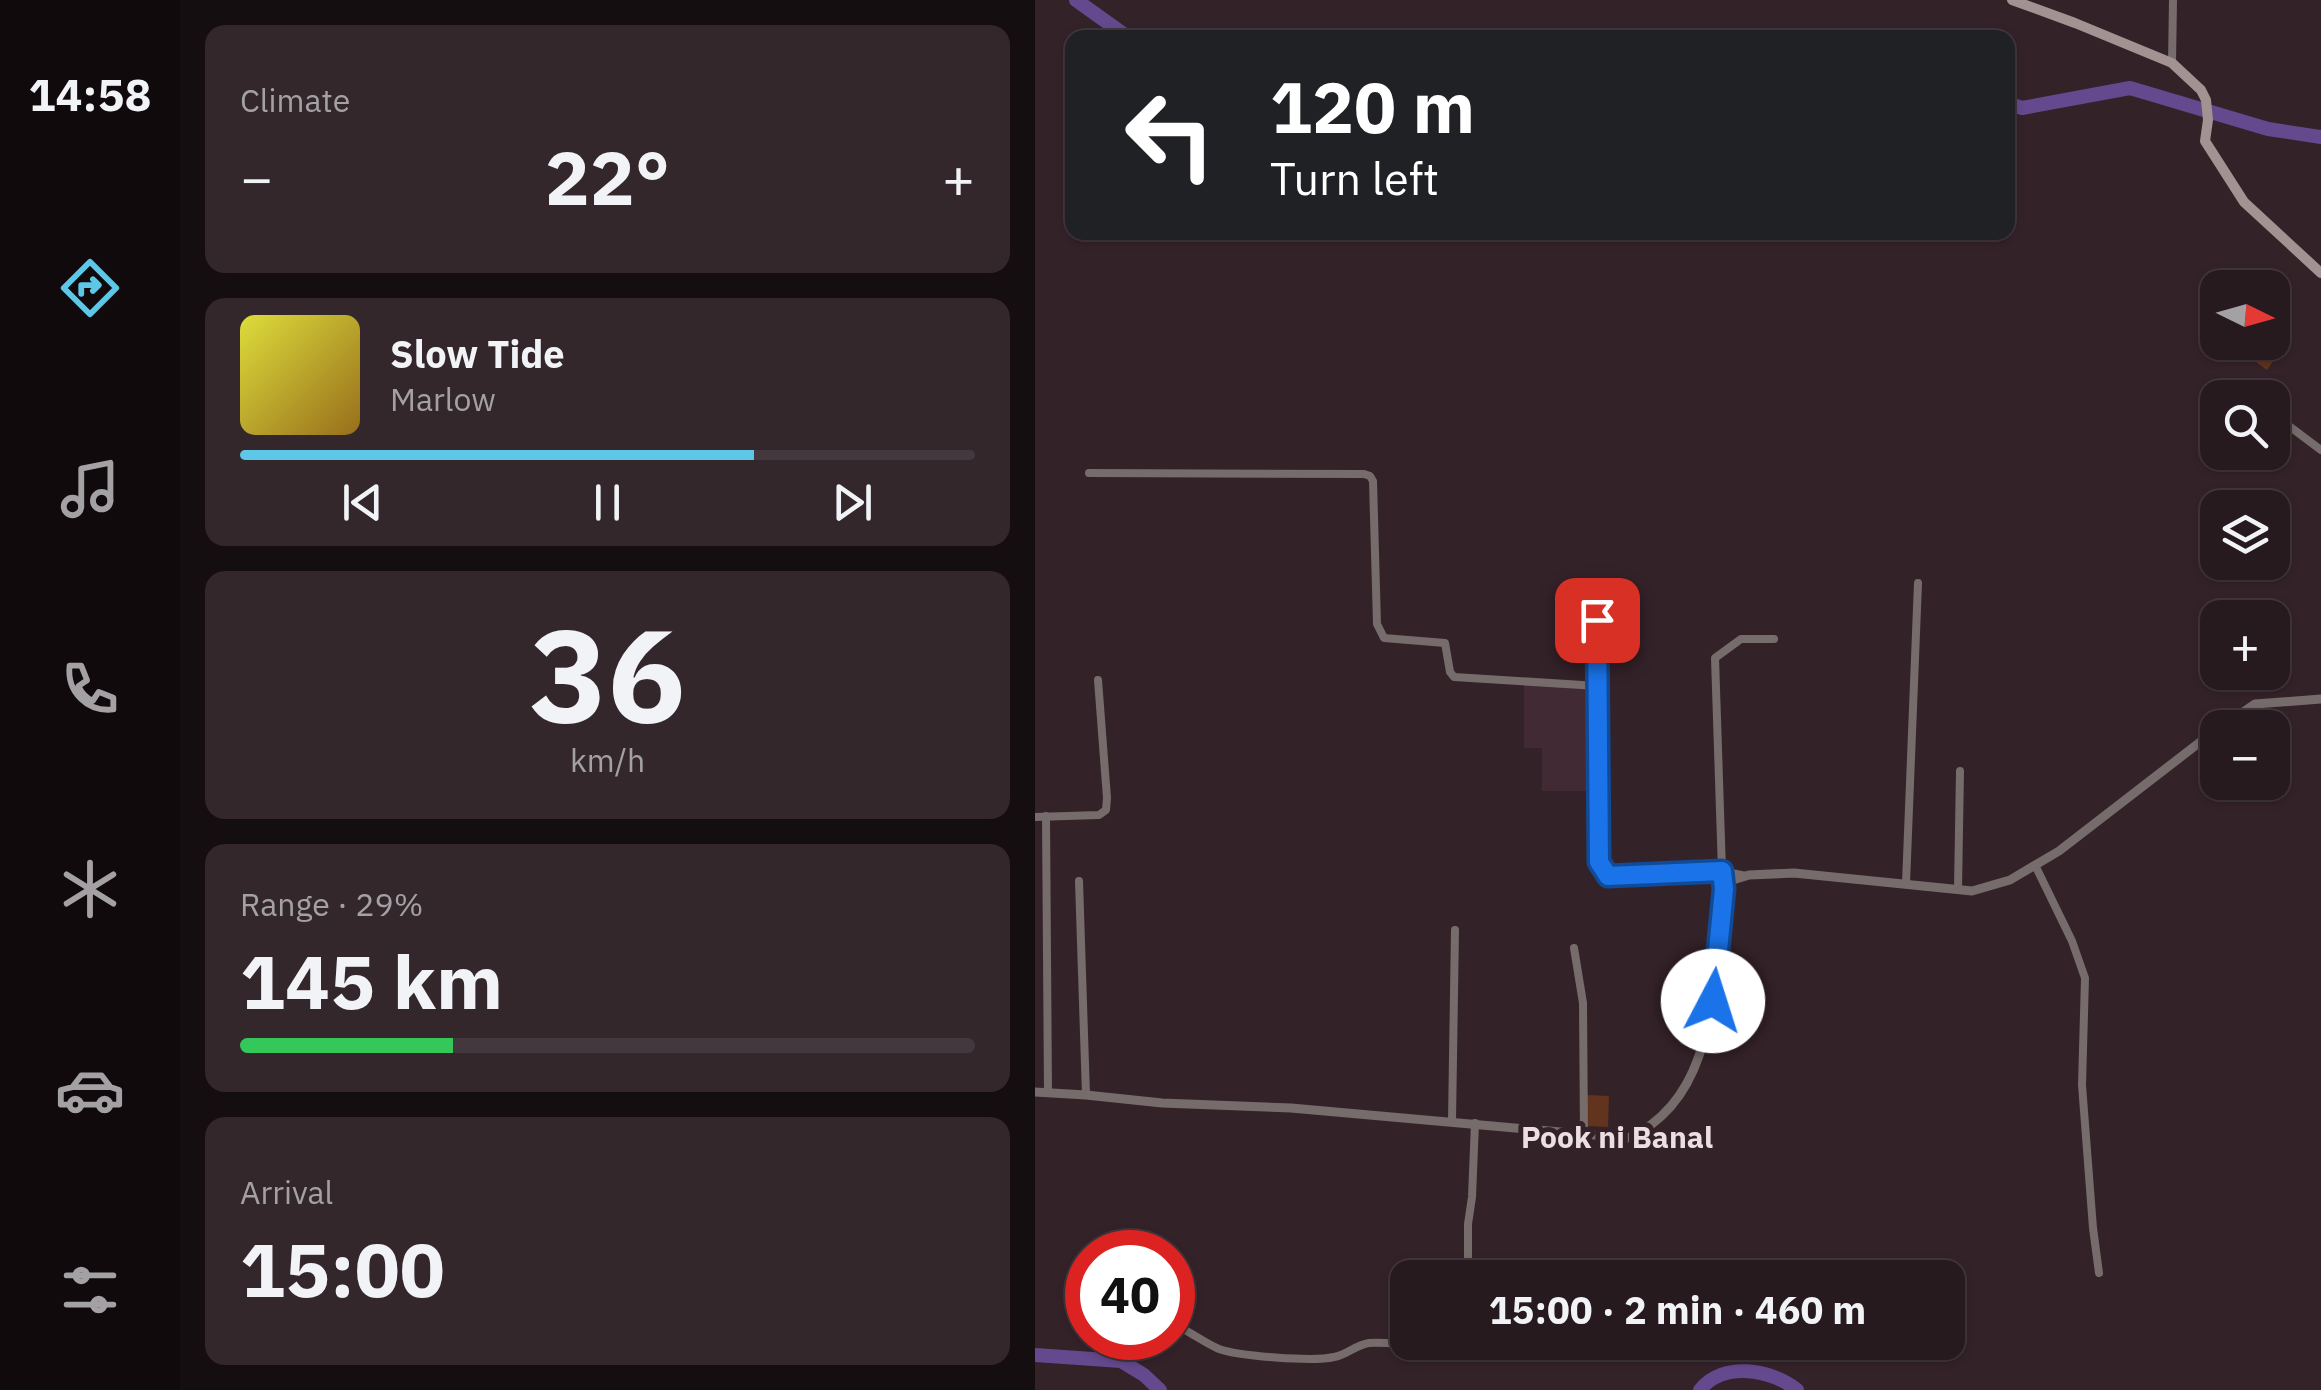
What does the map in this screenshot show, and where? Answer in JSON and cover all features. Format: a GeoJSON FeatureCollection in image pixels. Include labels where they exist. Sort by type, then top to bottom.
{"type":"FeatureCollection","features":[{"type":"Feature","properties":{"kind":"main road"},"geometry":{"type":"LineString","coordinates":[[2012,0],[2171,63],[2201,90],[2208,120],[2205,140],[2243,202],[2321,273]]}},
{"type":"Feature","properties":{"kind":"street"},"geometry":{"type":"LineString","coordinates":[[2171,63],[2173,0]]}},
{"type":"Feature","properties":{"kind":"street"},"geometry":{"type":"LineString","coordinates":[[2290,427],[2321,450]]}},
{"type":"Feature","properties":{"kind":"street"},"geometry":{"type":"LineString","coordinates":[[1089,473],[1371,476],[1377,624],[1384,638],[1445,643],[1454,677],[1598,686]]}},
{"type":"Feature","properties":{"kind":"street"},"geometry":{"type":"LineString","coordinates":[[1906,883],[1918,583]]}},
{"type":"Feature","properties":{"kind":"street"},"geometry":{"type":"LineString","coordinates":[[1597,620],[1602,870],[1608,876],[1722,871],[1747,876]]}},
{"type":"Feature","properties":{"kind":"street"},"geometry":{"type":"LineString","coordinates":[[1035,1092],[1162,1103],[1291,1108],[1628,1138],[1645,1130],[1681,1094],[1699,1059],[1713,1001],[1724,889],[1715,658],[1741,639],[1774,639]]}},
{"type":"Feature","properties":{"kind":"street"},"geometry":{"type":"LineString","coordinates":[[1035,817],[1099,816],[1106,810],[1098,680]]}},
{"type":"Feature","properties":{"kind":"street"},"geometry":{"type":"LineString","coordinates":[[2246,710],[2255,704],[2321,699]]}},
{"type":"Feature","properties":{"kind":"street"},"geometry":{"type":"LineString","coordinates":[[1724,889],[1733,880],[1747,876],[1794,873],[1972,890],[2010,880],[2059,851],[2200,743]]}},
{"type":"Feature","properties":{"kind":"street"},"geometry":{"type":"LineString","coordinates":[[1958,889],[1960,771]]}},
{"type":"Feature","properties":{"kind":"street"},"geometry":{"type":"LineString","coordinates":[[1046,816],[1049,1093]]}},
{"type":"Feature","properties":{"kind":"street"},"geometry":{"type":"LineString","coordinates":[[2035,866],[2085,978],[2082,1085],[2099,1273]]}},
{"type":"Feature","properties":{"kind":"street"},"geometry":{"type":"LineString","coordinates":[[1079,881],[1085,1094]]}},
{"type":"Feature","properties":{"kind":"street"},"geometry":{"type":"LineString","coordinates":[[1452,1121],[1455,930]]}},
{"type":"Feature","properties":{"kind":"street"},"geometry":{"type":"LineString","coordinates":[[1574,948],[1583,1004],[1584,1134]]}},
{"type":"Feature","properties":{"kind":"street"},"geometry":{"type":"LineString","coordinates":[[1468,1260],[1475,1123]]}},
{"type":"Feature","properties":{"kind":"street"},"geometry":{"type":"LineString","coordinates":[[1195,1336],[1221,1350],[1298,1359],[1332,1358],[1368,1343],[1390,1344]]}},
{"type":"Feature","properties":{"kind":"shaded area"},"geometry":{"type":"Polygon","coordinates":[[[2253,360],[2274,360],[2267,370],[2253,360]]]}},
{"type":"Feature","properties":{"kind":"shaded area"},"geometry":{"type":"Polygon","coordinates":[[[1524,683],[1596,687],[1597,791],[1542,791],[1542,748],[1524,748],[1524,683]]]}},
{"type":"Feature","properties":{"kind":"shaded area"},"geometry":{"type":"Polygon","coordinates":[[[1587,1095],[1609,1096],[1608,1127],[1586,1126],[1587,1095]]]}},
{"type":"Feature","properties":{"kind":"waterway"},"geometry":{"type":"LineString","coordinates":[[1076,0],[1118,30]]}},
{"type":"Feature","properties":{"kind":"waterway"},"geometry":{"type":"LineString","coordinates":[[2015,106],[2022,108],[2130,88],[2268,129],[2321,137]]}},
{"type":"Feature","properties":{"kind":"waterway"},"geometry":{"type":"LineString","coordinates":[[1035,1355],[1121,1361],[1160,1390]]}},
{"type":"Feature","properties":{"kind":"waterway"},"geometry":{"type":"LineString","coordinates":[[1700,1390],[1721,1375],[1747,1371],[1774,1377],[1797,1390]]}},
{"type":"Feature","properties":{"kind":"district","name":"Pook ni Banal"},"geometry":{"type":"Point","coordinates":[1617,1136]}},
{"type":"Feature","properties":{"kind":"route"},"geometry":{"type":"LineString","coordinates":[[1597,620],[1599,862],[1608,876],[1722,871],[1724,889],[1713,1001]]}}]}
